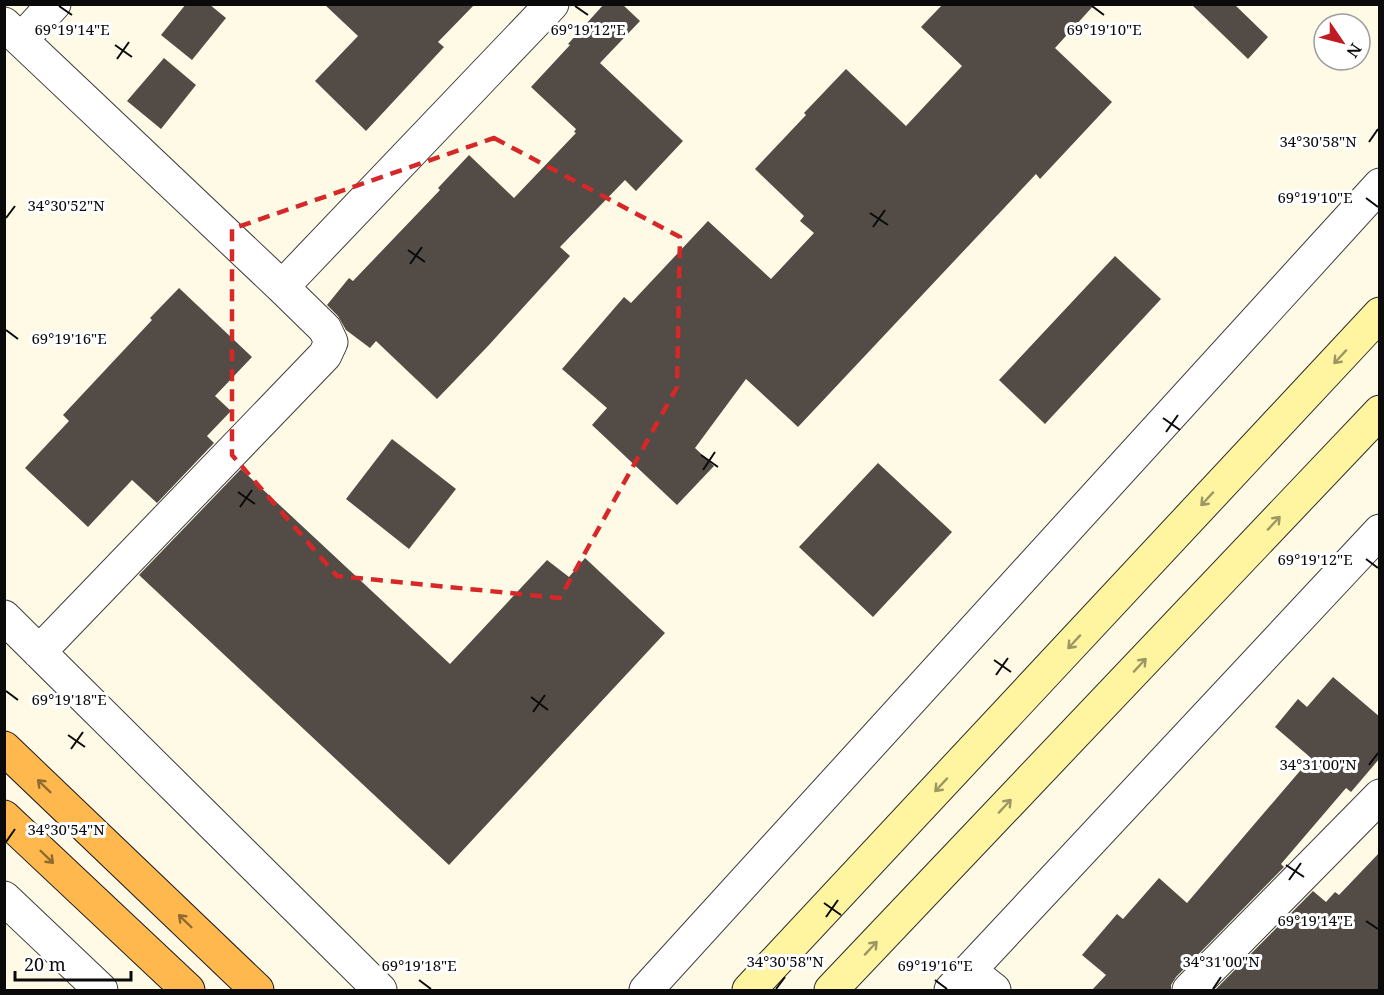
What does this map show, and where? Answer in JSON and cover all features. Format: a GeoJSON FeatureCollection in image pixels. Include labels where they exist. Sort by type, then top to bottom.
{"type":"FeatureCollection","features":[{"type":"Feature","properties":{"kind":"highway"},"geometry":{"type":"LineString","coordinates":[[4,747],[257,990]]}},
{"type":"Feature","properties":{"kind":"highway"},"geometry":{"type":"LineString","coordinates":[[4,817],[188,990]]}},
{"type":"Feature","properties":{"kind":"main road"},"geometry":{"type":"LineString","coordinates":[[749,990],[1380,314]]}},
{"type":"Feature","properties":{"kind":"main road"},"geometry":{"type":"LineString","coordinates":[[831,990],[1380,412]]}},
{"type":"Feature","properties":{"kind":"street"},"geometry":{"type":"LineString","coordinates":[[39,652],[325,355],[331,342],[326,329],[13,32],[54,4]]}},
{"type":"Feature","properties":{"kind":"street"},"geometry":{"type":"LineString","coordinates":[[282,287],[552,4]]}},
{"type":"Feature","properties":{"kind":"street"},"geometry":{"type":"LineString","coordinates":[[646,990],[1380,185]]}},
{"type":"Feature","properties":{"kind":"street"},"geometry":{"type":"LineString","coordinates":[[971,984],[1380,531]]}},
{"type":"Feature","properties":{"kind":"street"},"geometry":{"type":"LineString","coordinates":[[4,617],[380,990]]}},
{"type":"Feature","properties":{"kind":"street"},"geometry":{"type":"LineString","coordinates":[[1189,990],[1380,796]]}},
{"type":"Feature","properties":{"kind":"street"},"geometry":{"type":"LineString","coordinates":[[4,898],[101,990]]}},
{"type":"Feature","properties":{"kind":"highlighted area"},"geometry":{"type":"Polygon","coordinates":[[[494,138],[680,237],[677,387],[560,598],[337,576],[232,455],[232,229],[494,138]]]}},
{"type":"Feature","properties":{"kind":"building"},"geometry":{"type":"Polygon","coordinates":[[[186,4],[209,4],[226,18],[192,60],[161,35],[186,4]]]}},
{"type":"Feature","properties":{"kind":"building"},"geometry":{"type":"Polygon","coordinates":[[[324,4],[475,4],[438,42],[444,47],[366,131],[315,81],[358,36],[324,4]]]}},
{"type":"Feature","properties":{"kind":"building"},"geometry":{"type":"Polygon","coordinates":[[[604,4],[622,4],[640,21],[600,63],[683,141],[636,191],[625,180],[560,247],[570,256],[437,399],[376,341],[370,348],[346,330],[338,316],[327,305],[349,278],[353,281],[440,190],[438,188],[469,155],[514,198],[576,133],[574,132],[576,129],[531,87],[604,4]]]}},
{"type":"Feature","properties":{"kind":"building"},"geometry":{"type":"Polygon","coordinates":[[[943,4],[1095,4],[1055,48],[1112,102],[1040,179],[1036,174],[798,427],[746,379],[695,448],[714,466],[677,505],[592,425],[607,408],[562,369],[624,297],[631,303],[708,221],[771,279],[814,233],[800,221],[804,216],[755,169],[846,69],[906,126],[962,66],[921,27],[943,4]]]}},
{"type":"Feature","properties":{"kind":"building"},"geometry":{"type":"Polygon","coordinates":[[[1191,4],[1234,4],[1268,37],[1248,59],[1191,4]]]}},
{"type":"Feature","properties":{"kind":"building"},"geometry":{"type":"Polygon","coordinates":[[[164,58],[196,85],[161,129],[127,101],[164,58]]]}},
{"type":"Feature","properties":{"kind":"building"},"geometry":{"type":"Polygon","coordinates":[[[1115,256],[1161,299],[1045,424],[999,380],[1115,256]]]}},
{"type":"Feature","properties":{"kind":"building"},"geometry":{"type":"Polygon","coordinates":[[[179,288],[252,357],[215,396],[231,411],[207,436],[214,443],[157,503],[132,480],[88,527],[25,468],[69,421],[63,415],[179,288]]]}},
{"type":"Feature","properties":{"kind":"building"},"geometry":{"type":"Polygon","coordinates":[[[392,439],[456,489],[409,549],[346,499],[392,439]]]}},
{"type":"Feature","properties":{"kind":"building"},"geometry":{"type":"Polygon","coordinates":[[[878,463],[952,532],[873,617],[799,547],[878,463]]]}},
{"type":"Feature","properties":{"kind":"building"},"geometry":{"type":"Polygon","coordinates":[[[241,469],[450,664],[547,560],[569,577],[585,558],[665,633],[449,865],[139,575],[241,469]]]}},
{"type":"Feature","properties":{"kind":"building"},"geometry":{"type":"Polygon","coordinates":[[[1333,677],[1380,717],[1380,758],[1351,792],[1346,788],[1281,864],[1284,867],[1176,977],[1171,990],[1092,990],[1106,975],[1082,955],[1117,914],[1123,919],[1159,878],[1187,903],[1311,758],[1275,727],[1298,699],[1307,707],[1333,677]]]}},
{"type":"Feature","properties":{"kind":"building"},"geometry":{"type":"Polygon","coordinates":[[[1380,852],[1380,990],[1215,990],[1313,891],[1326,902],[1335,892],[1339,895],[1380,852]]]}}]}
